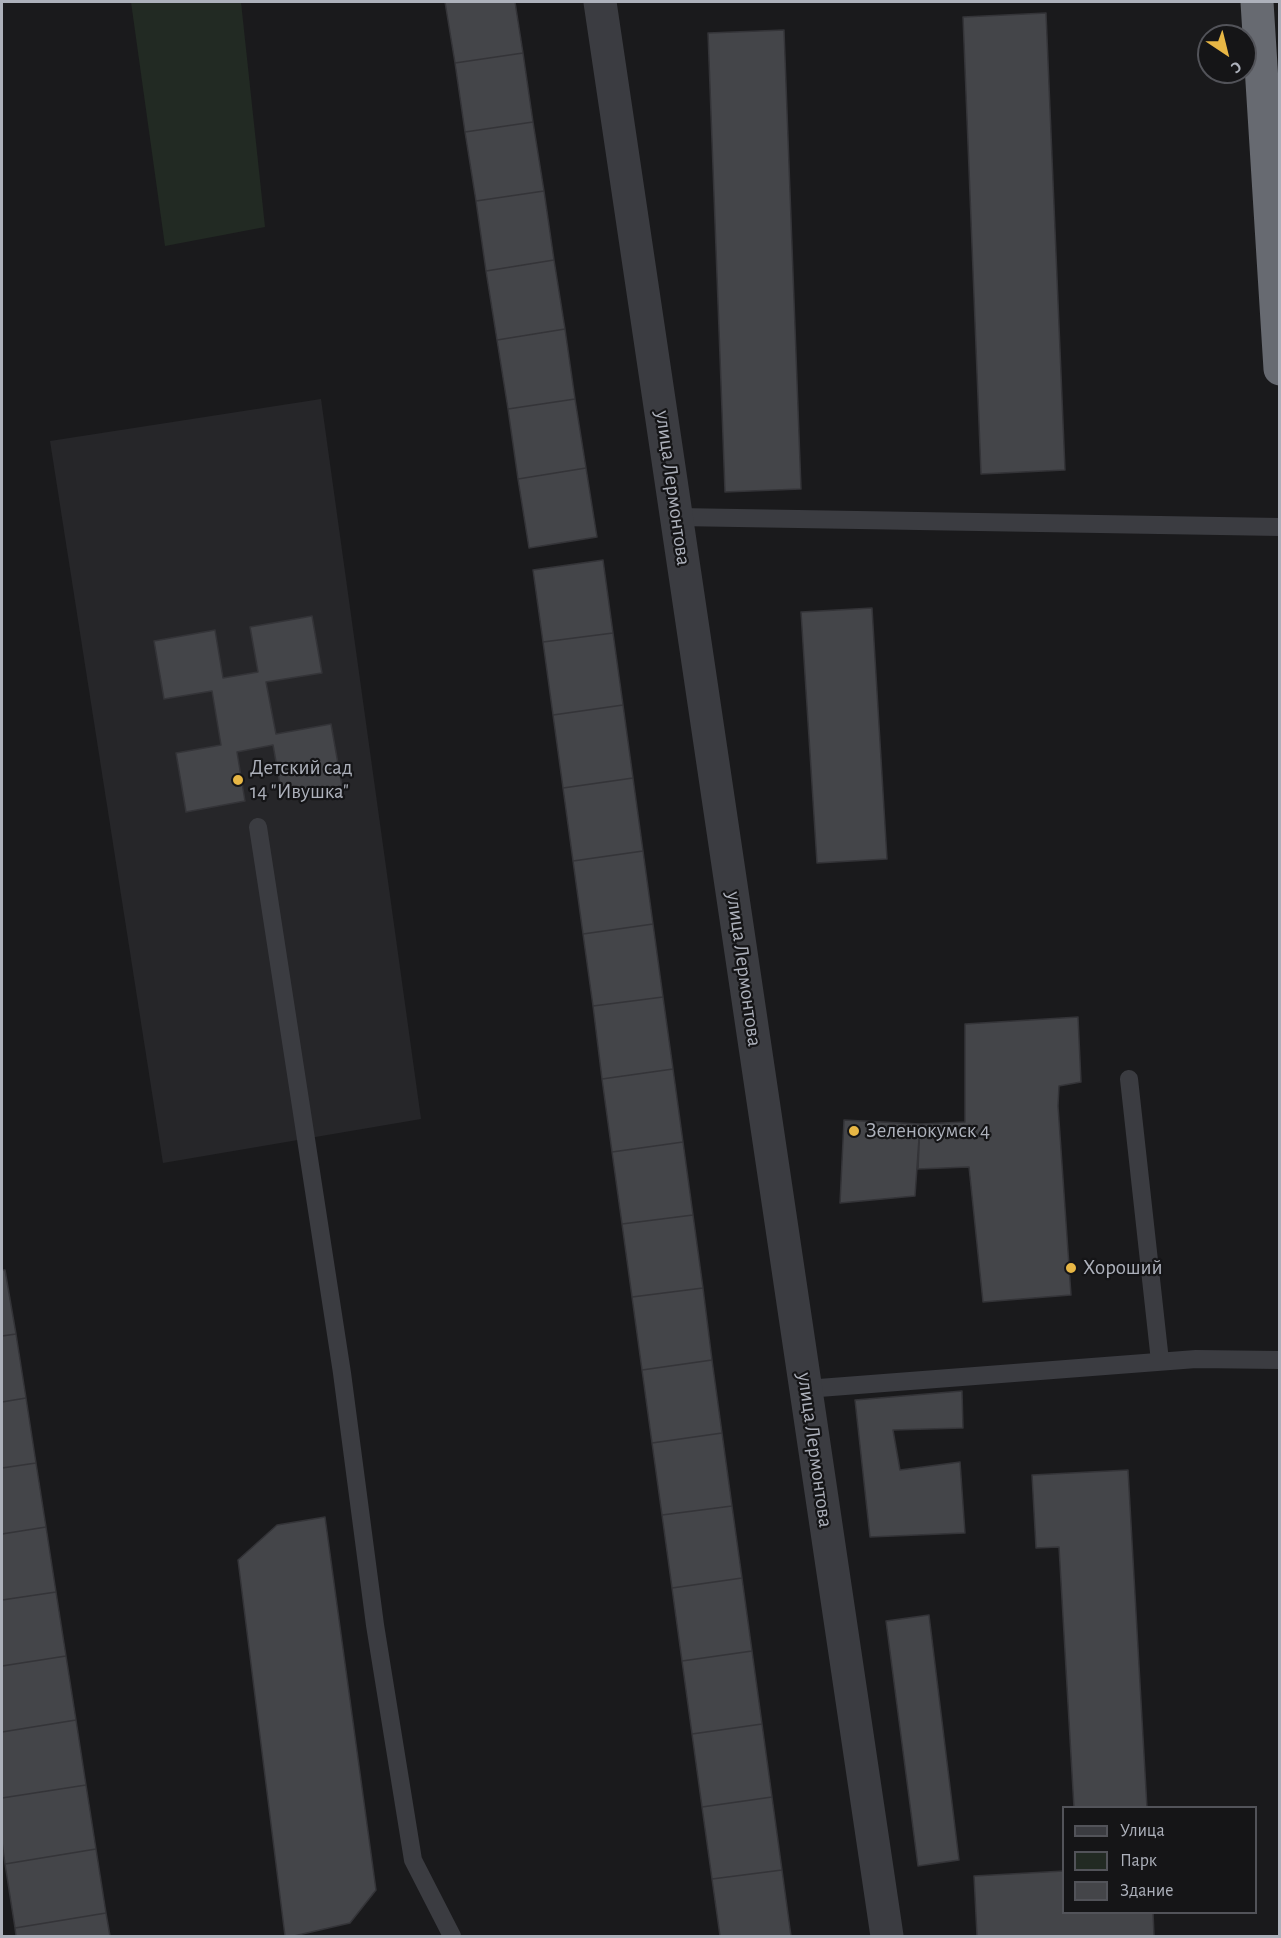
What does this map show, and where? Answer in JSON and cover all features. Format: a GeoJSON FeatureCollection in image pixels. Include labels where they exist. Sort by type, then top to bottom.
{"type":"FeatureCollection","features":[{"type":"Feature","properties":{"kind":"highway"},"geometry":{"type":"LineString","coordinates":[[1257,2],[1280,369]]}},
{"type":"Feature","properties":{"kind":"street","name":"улица Лермонтова"},"geometry":{"type":"LineString","coordinates":[[600,2],[887,1936]]}},
{"type":"Feature","properties":{"kind":"lane"},"geometry":{"type":"LineString","coordinates":[[677,517],[1280,527]]}},
{"type":"Feature","properties":{"kind":"lane"},"geometry":{"type":"LineString","coordinates":[[258,827],[342,1372],[375,1625],[413,1860],[452,1936]]}},
{"type":"Feature","properties":{"kind":"lane"},"geometry":{"type":"LineString","coordinates":[[1129,1078],[1160,1361]]}},
{"type":"Feature","properties":{"kind":"lane"},"geometry":{"type":"LineString","coordinates":[[806,1389],[1160,1361],[1280,1360]]}},
{"type":"Feature","properties":{"kind":"shaded area","name":"Детский сад 14 \"Ивушка\""},"geometry":{"type":"Polygon","coordinates":[[[321,399],[421,1119],[163,1163],[50,441],[321,399]]]}},
{"type":"Feature","properties":{"kind":"green space"},"geometry":{"type":"Polygon","coordinates":[[[131,2],[241,2],[265,227],[165,246],[131,2]]]}},
{"type":"Feature","properties":{"kind":"building"},"geometry":{"type":"Polygon","coordinates":[[[445,2],[515,2],[523,53],[455,63],[445,2]]]}},
{"type":"Feature","properties":{"kind":"building"},"geometry":{"type":"Polygon","coordinates":[[[1046,13],[1065,470],[981,474],[963,17],[1046,13]]]}},
{"type":"Feature","properties":{"kind":"building"},"geometry":{"type":"Polygon","coordinates":[[[784,30],[801,489],[725,492],[708,33],[784,30]]]}},
{"type":"Feature","properties":{"kind":"building"},"geometry":{"type":"Polygon","coordinates":[[[523,53],[533,122],[465,132],[455,63],[523,53]]]}},
{"type":"Feature","properties":{"kind":"building"},"geometry":{"type":"Polygon","coordinates":[[[533,122],[544,191],[476,201],[465,132],[533,122]]]}},
{"type":"Feature","properties":{"kind":"building"},"geometry":{"type":"Polygon","coordinates":[[[544,191],[554,260],[486,271],[476,201],[544,191]]]}},
{"type":"Feature","properties":{"kind":"building"},"geometry":{"type":"Polygon","coordinates":[[[554,260],[565,329],[497,340],[486,271],[554,260]]]}},
{"type":"Feature","properties":{"kind":"building"},"geometry":{"type":"Polygon","coordinates":[[[565,329],[575,399],[508,409],[497,340],[565,329]]]}},
{"type":"Feature","properties":{"kind":"building"},"geometry":{"type":"Polygon","coordinates":[[[575,399],[586,468],[518,479],[508,409],[575,399]]]}},
{"type":"Feature","properties":{"kind":"building"},"geometry":{"type":"Polygon","coordinates":[[[586,468],[597,537],[529,548],[518,479],[586,468]]]}},
{"type":"Feature","properties":{"kind":"building"},"geometry":{"type":"Polygon","coordinates":[[[603,560],[613,633],[543,642],[533,570],[603,560]]]}},
{"type":"Feature","properties":{"kind":"building"},"geometry":{"type":"Polygon","coordinates":[[[872,608],[887,859],[817,863],[801,612],[872,608]]]}},
{"type":"Feature","properties":{"kind":"building"},"geometry":{"type":"Polygon","coordinates":[[[312,616],[322,673],[266,682],[276,734],[331,724],[342,786],[282,796],[273,745],[237,752],[245,801],[186,812],[176,753],[221,745],[212,691],[164,699],[154,641],[215,630],[223,678],[258,672],[250,627],[312,616]]]}},
{"type":"Feature","properties":{"kind":"building"},"geometry":{"type":"Polygon","coordinates":[[[613,633],[623,705],[553,715],[543,642],[613,633]]]}},
{"type":"Feature","properties":{"kind":"building"},"geometry":{"type":"Polygon","coordinates":[[[623,705],[633,778],[563,788],[553,715],[623,705]]]}},
{"type":"Feature","properties":{"kind":"building"},"geometry":{"type":"Polygon","coordinates":[[[633,778],[643,851],[573,861],[563,788],[633,778]]]}},
{"type":"Feature","properties":{"kind":"building"},"geometry":{"type":"Polygon","coordinates":[[[643,851],[653,924],[583,934],[573,861],[643,851]]]}},
{"type":"Feature","properties":{"kind":"building"},"geometry":{"type":"Polygon","coordinates":[[[653,924],[663,997],[593,1006],[583,934],[653,924]]]}},
{"type":"Feature","properties":{"kind":"building"},"geometry":{"type":"Polygon","coordinates":[[[663,997],[673,1069],[602,1079],[593,1006],[663,997]]]}},
{"type":"Feature","properties":{"kind":"building"},"geometry":{"type":"Polygon","coordinates":[[[1078,1017],[1081,1082],[1059,1086],[1058,1106],[1071,1295],[983,1302],[969,1167],[918,1169],[920,1124],[965,1122],[965,1024],[1078,1017]]]}},
{"type":"Feature","properties":{"kind":"building"},"geometry":{"type":"Polygon","coordinates":[[[673,1069],[683,1142],[612,1152],[602,1079],[673,1069]]]}},
{"type":"Feature","properties":{"kind":"building"},"geometry":{"type":"Polygon","coordinates":[[[844,1120],[920,1124],[915,1196],[840,1203],[844,1120]]]}},
{"type":"Feature","properties":{"kind":"building"},"geometry":{"type":"Polygon","coordinates":[[[683,1142],[693,1215],[622,1224],[612,1152],[683,1142]]]}},
{"type":"Feature","properties":{"kind":"building"},"geometry":{"type":"Polygon","coordinates":[[[693,1215],[703,1288],[632,1297],[622,1224],[693,1215]]]}},
{"type":"Feature","properties":{"kind":"building"},"geometry":{"type":"Polygon","coordinates":[[[2,1270],[5,1270],[16,1334],[2,1336],[2,1270]]]}},
{"type":"Feature","properties":{"kind":"building"},"geometry":{"type":"Polygon","coordinates":[[[703,1288],[712,1360],[642,1370],[632,1297],[703,1288]]]}},
{"type":"Feature","properties":{"kind":"building"},"geometry":{"type":"Polygon","coordinates":[[[16,1334],[26,1398],[2,1402],[2,1336],[16,1334]]]}},
{"type":"Feature","properties":{"kind":"building"},"geometry":{"type":"Polygon","coordinates":[[[712,1360],[722,1433],[652,1443],[642,1370],[712,1360]]]}},
{"type":"Feature","properties":{"kind":"building"},"geometry":{"type":"Polygon","coordinates":[[[962,1391],[963,1428],[893,1430],[900,1470],[960,1462],[965,1533],[870,1537],[855,1400],[962,1391]]]}},
{"type":"Feature","properties":{"kind":"building"},"geometry":{"type":"Polygon","coordinates":[[[26,1398],[36,1463],[2,1468],[2,1402],[26,1398]]]}},
{"type":"Feature","properties":{"kind":"building"},"geometry":{"type":"Polygon","coordinates":[[[722,1433],[732,1506],[662,1515],[652,1443],[722,1433]]]}},
{"type":"Feature","properties":{"kind":"building"},"geometry":{"type":"Polygon","coordinates":[[[36,1463],[46,1527],[2,1534],[2,1468],[36,1463]]]}},
{"type":"Feature","properties":{"kind":"building"},"geometry":{"type":"Polygon","coordinates":[[[1128,1470],[1147,1806],[1074,1806],[1059,1547],[1036,1548],[1032,1475],[1128,1470]]]}},
{"type":"Feature","properties":{"kind":"building"},"geometry":{"type":"Polygon","coordinates":[[[732,1506],[742,1578],[672,1588],[662,1515],[732,1506]]]}},
{"type":"Feature","properties":{"kind":"building"},"geometry":{"type":"Polygon","coordinates":[[[325,1517],[376,1890],[350,1923],[285,1936],[238,1560],[277,1525],[325,1517]]]}},
{"type":"Feature","properties":{"kind":"building"},"geometry":{"type":"Polygon","coordinates":[[[46,1527],[56,1592],[2,1600],[2,1534],[46,1527]]]}},
{"type":"Feature","properties":{"kind":"building"},"geometry":{"type":"Polygon","coordinates":[[[742,1578],[752,1651],[682,1661],[672,1588],[742,1578]]]}},
{"type":"Feature","properties":{"kind":"building"},"geometry":{"type":"Polygon","coordinates":[[[56,1592],[66,1656],[2,1666],[2,1600],[56,1592]]]}},
{"type":"Feature","properties":{"kind":"building"},"geometry":{"type":"Polygon","coordinates":[[[929,1615],[959,1860],[918,1866],[886,1621],[929,1615]]]}},
{"type":"Feature","properties":{"kind":"building"},"geometry":{"type":"Polygon","coordinates":[[[752,1651],[762,1724],[692,1734],[682,1661],[752,1651]]]}},
{"type":"Feature","properties":{"kind":"building"},"geometry":{"type":"Polygon","coordinates":[[[66,1656],[76,1720],[2,1732],[2,1666],[66,1656]]]}},
{"type":"Feature","properties":{"kind":"building"},"geometry":{"type":"Polygon","coordinates":[[[76,1720],[86,1785],[2,1798],[2,1732],[76,1720]]]}},
{"type":"Feature","properties":{"kind":"building"},"geometry":{"type":"Polygon","coordinates":[[[762,1724],[772,1797],[702,1807],[692,1734],[762,1724]]]}},
{"type":"Feature","properties":{"kind":"building"},"geometry":{"type":"Polygon","coordinates":[[[86,1785],[96,1849],[5,1864],[2,1842],[2,1798],[86,1785]]]}},
{"type":"Feature","properties":{"kind":"building"},"geometry":{"type":"Polygon","coordinates":[[[772,1797],[782,1870],[712,1879],[702,1807],[772,1797]]]}},
{"type":"Feature","properties":{"kind":"building"},"geometry":{"type":"Polygon","coordinates":[[[96,1849],[106,1913],[15,1928],[5,1864],[96,1849]]]}},
{"type":"Feature","properties":{"kind":"building"},"geometry":{"type":"Polygon","coordinates":[[[782,1870],[791,1936],[720,1936],[712,1879],[782,1870]]]}},
{"type":"Feature","properties":{"kind":"building"},"geometry":{"type":"Polygon","coordinates":[[[1062,1871],[1062,1914],[1153,1914],[1154,1936],[977,1936],[974,1876],[1062,1871]]]}},
{"type":"Feature","properties":{"kind":"building"},"geometry":{"type":"Polygon","coordinates":[[[106,1913],[110,1936],[16,1936],[15,1928],[106,1913]]]}},
{"type":"Feature","properties":{"kind":"place","name":"Детский сад 14 \"Ивушка\""},"geometry":{"type":"Point","coordinates":[238,780]}},
{"type":"Feature","properties":{"kind":"place","name":"Зеленокумск 4"},"geometry":{"type":"Point","coordinates":[854,1131]}},
{"type":"Feature","properties":{"kind":"place","name":"Хороший"},"geometry":{"type":"Point","coordinates":[1071,1268]}}]}
